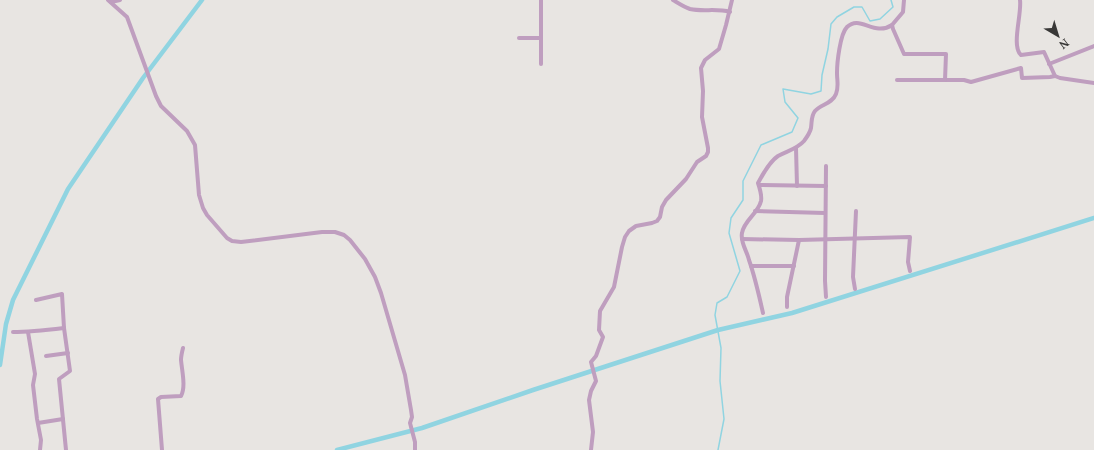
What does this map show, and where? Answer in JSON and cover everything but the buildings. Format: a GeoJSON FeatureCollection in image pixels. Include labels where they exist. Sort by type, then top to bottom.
{"type":"FeatureCollection","features":[{"type":"Feature","properties":{"kind":"street"},"geometry":{"type":"LineString","coordinates":[[110,1],[120,0]]}},
{"type":"Feature","properties":{"kind":"street"},"geometry":{"type":"LineString","coordinates":[[541,0],[541,64]]}},
{"type":"Feature","properties":{"kind":"street"},"geometry":{"type":"LineString","coordinates":[[673,0],[689,8],[698,10],[730,12]]}},
{"type":"Feature","properties":{"kind":"street"},"geometry":{"type":"LineString","coordinates":[[591,450],[593,432],[589,400],[591,391],[596,381],[591,362],[602,344],[603,337],[598,330],[600,311],[614,287],[622,247],[625,237],[629,231],[636,226],[657,221],[666,200],[686,179],[697,162],[706,156],[708,152],[702,117],[703,91],[701,68],[705,60],[719,49],[732,0]]}},
{"type":"Feature","properties":{"kind":"street"},"geometry":{"type":"LineString","coordinates":[[763,314],[751,266],[742,239],[744,227],[761,201],[761,193],[758,183],[763,174],[777,157],[803,143],[811,130],[812,114],[834,98],[838,86],[837,73],[839,54],[842,39],[848,25],[857,22],[879,30],[886,29],[892,25],[903,12],[904,0]]}},
{"type":"Feature","properties":{"kind":"street"},"geometry":{"type":"LineString","coordinates":[[1020,0],[1021,6],[1017,38],[1018,53],[1021,55],[1026,55],[1044,52],[1055,76]]}},
{"type":"Feature","properties":{"kind":"street"},"geometry":{"type":"LineString","coordinates":[[110,1],[127,17],[161,106],[187,131],[195,145],[199,195],[203,208],[207,215],[227,238],[232,241],[241,242],[322,232],[335,232],[344,235],[365,259],[372,272],[384,304],[404,375],[412,415],[411,426],[415,442],[415,450]]}},
{"type":"Feature","properties":{"kind":"street"},"geometry":{"type":"LineString","coordinates":[[892,25],[904,54],[946,54],[945,80]]}},
{"type":"Feature","properties":{"kind":"street"},"geometry":{"type":"LineString","coordinates":[[519,38],[541,38]]}},
{"type":"Feature","properties":{"kind":"street"},"geometry":{"type":"LineString","coordinates":[[1049,64],[1094,46]]}},
{"type":"Feature","properties":{"kind":"street"},"geometry":{"type":"LineString","coordinates":[[898,80],[964,80],[970,82],[1020,68],[1022,78],[1055,76],[1094,83]]}},
{"type":"Feature","properties":{"kind":"street"},"geometry":{"type":"LineString","coordinates":[[796,148],[797,186]]}},
{"type":"Feature","properties":{"kind":"street"},"geometry":{"type":"LineString","coordinates":[[826,166],[826,297]]}},
{"type":"Feature","properties":{"kind":"street"},"geometry":{"type":"LineString","coordinates":[[759,185],[826,186]]}},
{"type":"Feature","properties":{"kind":"street"},"geometry":{"type":"LineString","coordinates":[[855,289],[854,238],[856,211]]}},
{"type":"Feature","properties":{"kind":"street"},"geometry":{"type":"LineString","coordinates":[[755,212],[825,213]]}},
{"type":"Feature","properties":{"kind":"street"},"geometry":{"type":"LineString","coordinates":[[742,239],[825,240],[910,237],[908,262],[910,271]]}},
{"type":"Feature","properties":{"kind":"street"},"geometry":{"type":"LineString","coordinates":[[787,307],[787,297],[799,240]]}},
{"type":"Feature","properties":{"kind":"street"},"geometry":{"type":"LineString","coordinates":[[751,266],[794,266]]}},
{"type":"Feature","properties":{"kind":"street"},"geometry":{"type":"LineString","coordinates":[[36,300],[62,294],[64,328],[70,371],[59,379],[66,450]]}},
{"type":"Feature","properties":{"kind":"street"},"geometry":{"type":"LineString","coordinates":[[13,332],[64,328]]}},
{"type":"Feature","properties":{"kind":"street"},"geometry":{"type":"LineString","coordinates":[[28,332],[35,374],[33,385],[38,423],[42,440],[40,450]]}},
{"type":"Feature","properties":{"kind":"street"},"geometry":{"type":"LineString","coordinates":[[162,450],[158,399],[161,397],[182,395],[181,359],[183,348]]}},
{"type":"Feature","properties":{"kind":"street"},"geometry":{"type":"LineString","coordinates":[[46,356],[68,353]]}},
{"type":"Feature","properties":{"kind":"street"},"geometry":{"type":"LineString","coordinates":[[38,423],[63,419]]}},
{"type":"Feature","properties":{"kind":"waterway"},"geometry":{"type":"LineString","coordinates":[[0,365],[6,324],[13,300],[68,189],[143,78],[202,0]]}},
{"type":"Feature","properties":{"kind":"waterway"},"geometry":{"type":"LineString","coordinates":[[718,450],[724,419],[720,381],[721,348],[715,315],[717,303],[727,297],[740,271],[729,233],[731,218],[743,200],[743,181],[761,145],[792,132],[798,118],[785,102],[783,89],[811,94],[821,91],[822,75],[828,49],[831,24],[837,17],[854,7],[862,7],[870,21],[880,19],[893,7],[891,0]]}},
{"type":"Feature","properties":{"kind":"waterway"},"geometry":{"type":"LineString","coordinates":[[337,450],[422,428],[718,330],[792,313],[1094,218]]}}]}
